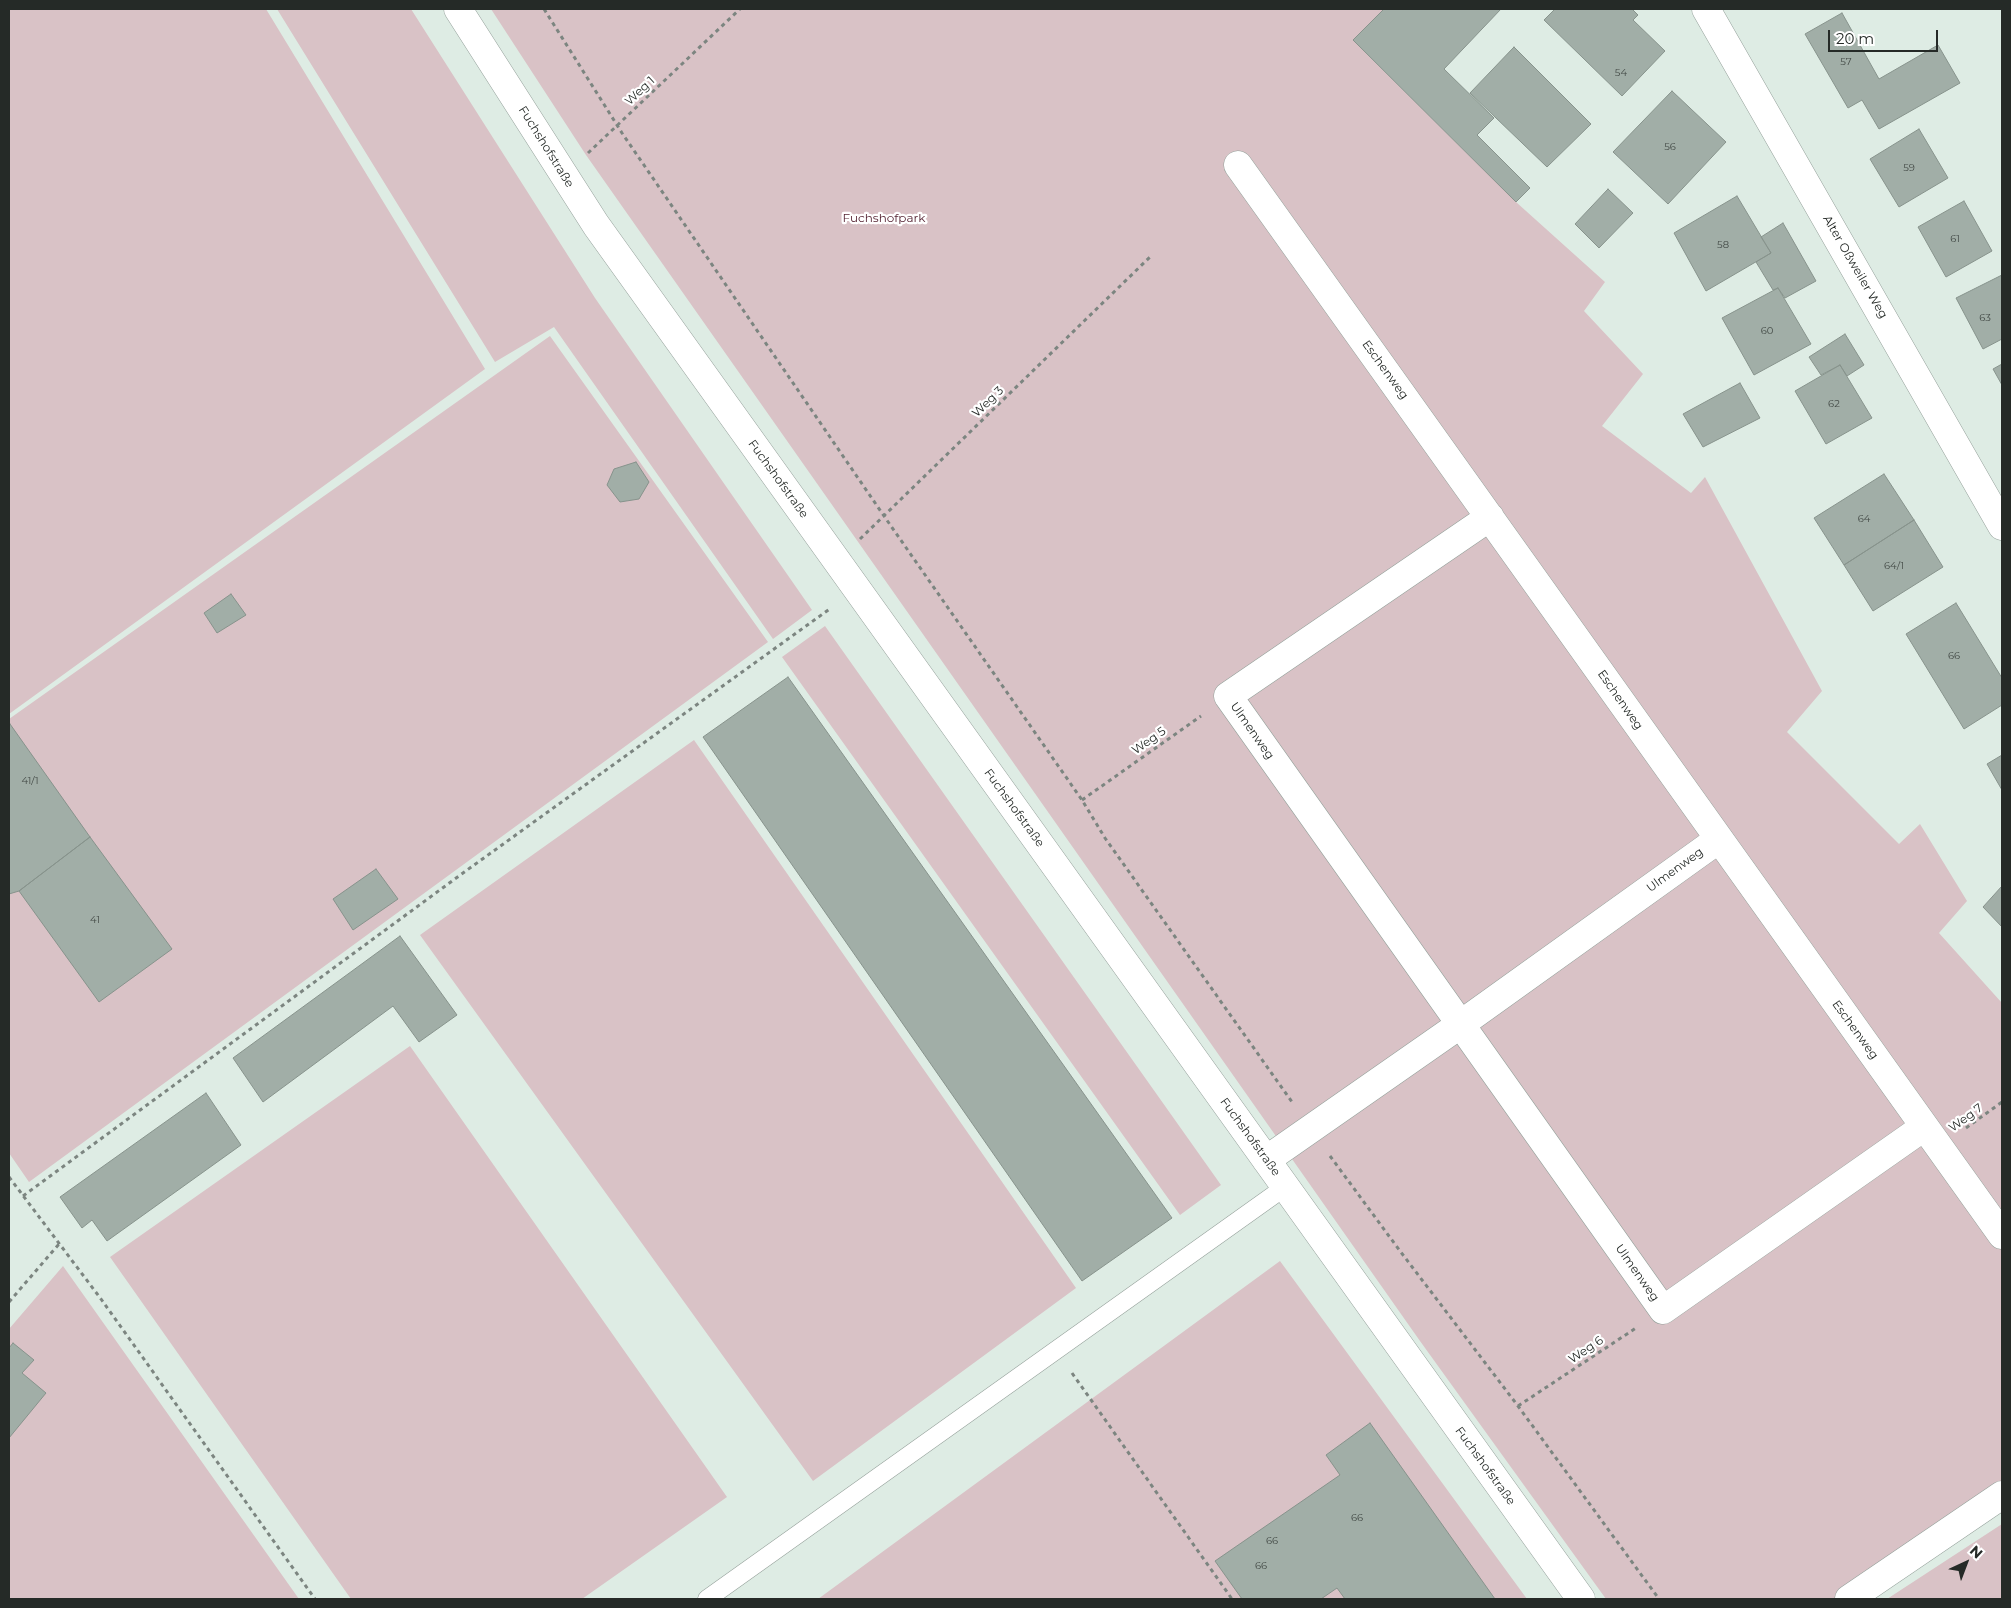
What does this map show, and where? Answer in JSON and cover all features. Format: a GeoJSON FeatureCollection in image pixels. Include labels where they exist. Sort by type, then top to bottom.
{"type":"FeatureCollection","features":[{"type":"Feature","properties":{"kind":"street","name":"Fuchshofstraße"},"geometry":{"type":"LineString","coordinates":[[458,9],[596,225],[1581,1599]]}},
{"type":"Feature","properties":{"kind":"street","name":"Alter Oßweiler Weg"},"geometry":{"type":"LineString","coordinates":[[1706,9],[2002,526]]}},
{"type":"Feature","properties":{"kind":"street","name":"Eschenweg"},"geometry":{"type":"LineString","coordinates":[[1238,165],[2002,1235]]}},
{"type":"Feature","properties":{"kind":"street","name":"Ulmenweg"},"geometry":{"type":"LineString","coordinates":[[1490,517],[1228,696],[1663,1310],[1932,1137]]}},
{"type":"Feature","properties":{"kind":"street","name":"Ulmenweg"},"geometry":{"type":"LineString","coordinates":[[1266,1160],[1461,1024],[1719,839]]}},
{"type":"Feature","properties":{"kind":"street"},"geometry":{"type":"LineString","coordinates":[[1849,1599],[2002,1495]]}},
{"type":"Feature","properties":{"kind":"lane"},"geometry":{"type":"LineString","coordinates":[[707,1599],[1285,1187]]}},
{"type":"Feature","properties":{"kind":"path"},"geometry":{"type":"LineString","coordinates":[[544,9],[617,125],[884,516],[1082,800],[1106,838],[1311,1129],[1400,1251],[1518,1406],[1659,1599]]}},
{"type":"Feature","properties":{"kind":"path","name":"Weg 1"},"geometry":{"type":"LineString","coordinates":[[564,176],[740,9]]}},
{"type":"Feature","properties":{"kind":"path","name":"Weg 3"},"geometry":{"type":"LineString","coordinates":[[837,562],[1152,255]]}},
{"type":"Feature","properties":{"kind":"path"},"geometry":{"type":"LineString","coordinates":[[22,1196],[472,867],[857,589]]}},
{"type":"Feature","properties":{"kind":"path","name":"Weg 5"},"geometry":{"type":"LineString","coordinates":[[1082,800],[1228,696]]}},
{"type":"Feature","properties":{"kind":"path","name":"Weg 7"},"geometry":{"type":"LineString","coordinates":[[1932,1137],[2002,1102]]}},
{"type":"Feature","properties":{"kind":"path"},"geometry":{"type":"LineString","coordinates":[[9,1177],[101,1298],[315,1599]]}},
{"type":"Feature","properties":{"kind":"path"},"geometry":{"type":"LineString","coordinates":[[9,1302],[59,1244]]}},
{"type":"Feature","properties":{"kind":"path","name":"Weg 6"},"geometry":{"type":"LineString","coordinates":[[1518,1406],[1663,1310]]}},
{"type":"Feature","properties":{"kind":"path"},"geometry":{"type":"LineString","coordinates":[[1057,1351],[1232,1599]]}},
{"type":"Feature","properties":{"kind":"green space"},"geometry":{"type":"Polygon","coordinates":[[[9,9],[266,9],[485,369],[9,714],[9,9]]]}},
{"type":"Feature","properties":{"kind":"green space"},"geometry":{"type":"Polygon","coordinates":[[[277,9],[411,9],[595,298],[812,610],[773,639],[554,327],[495,362],[277,9]]]}},
{"type":"Feature","properties":{"kind":"green space","name":"Fuchshofpark"},"geometry":{"type":"Polygon","coordinates":[[[491,9],[1384,9],[1353,40],[1516,202],[1605,282],[1584,311],[1643,374],[1602,426],[1691,493],[1705,477],[1822,691],[1787,732],[1899,844],[1920,824],[1967,901],[1939,933],[2002,1003],[2002,1495],[1849,1599],[1606,1599],[1420,1341],[586,155],[491,9]]]}},
{"type":"Feature","properties":{"kind":"green space"},"geometry":{"type":"Polygon","coordinates":[[[550,336],[768,642],[29,1182],[9,1153],[9,719],[550,336]]]}},
{"type":"Feature","properties":{"kind":"green space"},"geometry":{"type":"Polygon","coordinates":[[[825,626],[1221,1185],[1180,1215],[782,657],[825,626]]]}},
{"type":"Feature","properties":{"kind":"green space"},"geometry":{"type":"Polygon","coordinates":[[[694,740],[1076,1288],[813,1481],[420,935],[694,740]]]}},
{"type":"Feature","properties":{"kind":"green space"},"geometry":{"type":"Polygon","coordinates":[[[410,1046],[727,1497],[582,1599],[351,1599],[110,1257],[410,1046]]]}},
{"type":"Feature","properties":{"kind":"green space"},"geometry":{"type":"Polygon","coordinates":[[[1280,1261],[1527,1599],[818,1599],[1280,1261]]]}},
{"type":"Feature","properties":{"kind":"green space"},"geometry":{"type":"Polygon","coordinates":[[[63,1266],[299,1599],[9,1599],[9,1329],[63,1266]]]}},
{"type":"Feature","properties":{"kind":"green space"},"geometry":{"type":"Polygon","coordinates":[[[2002,1524],[2002,1599],[1887,1599],[2002,1524]]]}},
{"type":"Feature","properties":{"kind":"building"},"geometry":{"type":"Polygon","coordinates":[[[1384,9],[1501,9],[1444,69],[1494,118],[1477,135],[1530,188],[1516,202],[1353,40],[1384,9]]]}},
{"type":"Feature","properties":{"kind":"building"},"geometry":{"type":"Polygon","coordinates":[[[1555,9],[1632,9],[1638,15],[1633,20],[1665,51],[1622,96],[1544,20],[1555,9]]]}},
{"type":"Feature","properties":{"kind":"building"},"geometry":{"type":"Polygon","coordinates":[[[1842,13],[1879,79],[1938,45],[1960,83],[1879,129],[1862,100],[1848,108],[1805,34],[1842,13]]]}},
{"type":"Feature","properties":{"kind":"building"},"geometry":{"type":"Polygon","coordinates":[[[1514,47],[1591,124],[1547,167],[1470,93],[1514,47]]]}},
{"type":"Feature","properties":{"kind":"building"},"geometry":{"type":"Polygon","coordinates":[[[1672,91],[1726,142],[1668,204],[1613,152],[1672,91]]]}},
{"type":"Feature","properties":{"kind":"building"},"geometry":{"type":"Polygon","coordinates":[[[1919,129],[1948,178],[1899,207],[1870,159],[1919,129]]]}},
{"type":"Feature","properties":{"kind":"building"},"geometry":{"type":"Polygon","coordinates":[[[1608,189],[1633,213],[1599,248],[1575,224],[1608,189]]]}},
{"type":"Feature","properties":{"kind":"building"},"geometry":{"type":"Polygon","coordinates":[[[1737,196],[1771,253],[1706,291],[1674,233],[1737,196]]]}},
{"type":"Feature","properties":{"kind":"building"},"geometry":{"type":"Polygon","coordinates":[[[1964,201],[1992,251],[1946,277],[1918,227],[1964,201]]]}},
{"type":"Feature","properties":{"kind":"building"},"geometry":{"type":"Polygon","coordinates":[[[1783,223],[1816,281],[1785,298],[1778,288],[1773,290],[1756,262],[1771,253],[1761,237],[1783,223]]]}},
{"type":"Feature","properties":{"kind":"building"},"geometry":{"type":"Polygon","coordinates":[[[2002,275],[2002,339],[1983,349],[1956,298],[2002,275]]]}},
{"type":"Feature","properties":{"kind":"building"},"geometry":{"type":"Polygon","coordinates":[[[1778,288],[1811,344],[1754,375],[1722,318],[1778,288]]]}},
{"type":"Feature","properties":{"kind":"building"},"geometry":{"type":"Polygon","coordinates":[[[1845,334],[1864,365],[1847,376],[1840,365],[1821,375],[1809,357],[1845,334]]]}},
{"type":"Feature","properties":{"kind":"building"},"geometry":{"type":"Polygon","coordinates":[[[2002,364],[2002,385],[1993,369],[2002,364]]]}},
{"type":"Feature","properties":{"kind":"building"},"geometry":{"type":"Polygon","coordinates":[[[1840,365],[1872,418],[1826,444],[1795,391],[1840,365]]]}},
{"type":"Feature","properties":{"kind":"building"},"geometry":{"type":"Polygon","coordinates":[[[1740,383],[1760,418],[1703,447],[1683,414],[1740,383]]]}},
{"type":"Feature","properties":{"kind":"building"},"geometry":{"type":"Polygon","coordinates":[[[636,462],[649,482],[639,499],[620,502],[607,485],[614,469],[636,462]]]}},
{"type":"Feature","properties":{"kind":"building"},"geometry":{"type":"Polygon","coordinates":[[[1884,474],[1914,520],[1844,565],[1814,518],[1884,474]]]}},
{"type":"Feature","properties":{"kind":"building"},"geometry":{"type":"Polygon","coordinates":[[[1914,520],[1943,567],[1873,611],[1844,565],[1914,520]]]}},
{"type":"Feature","properties":{"kind":"building"},"geometry":{"type":"Polygon","coordinates":[[[231,594],[246,615],[217,633],[204,613],[231,594]]]}},
{"type":"Feature","properties":{"kind":"building"},"geometry":{"type":"Polygon","coordinates":[[[1956,603],[2002,678],[2002,705],[1964,729],[1906,634],[1956,603]]]}},
{"type":"Feature","properties":{"kind":"building"},"geometry":{"type":"Polygon","coordinates":[[[788,677],[1172,1218],[1082,1281],[703,737],[788,677]]]}},
{"type":"Feature","properties":{"kind":"building"},"geometry":{"type":"Polygon","coordinates":[[[9,725],[90,837],[19,891],[9,894],[9,725]]]}},
{"type":"Feature","properties":{"kind":"building"},"geometry":{"type":"Polygon","coordinates":[[[2002,755],[2002,790],[1987,764],[2002,755]]]}},
{"type":"Feature","properties":{"kind":"building"},"geometry":{"type":"Polygon","coordinates":[[[90,837],[172,949],[99,1002],[19,891],[90,837]]]}},
{"type":"Feature","properties":{"kind":"building"},"geometry":{"type":"Polygon","coordinates":[[[376,869],[398,899],[353,930],[333,899],[376,869]]]}},
{"type":"Feature","properties":{"kind":"building"},"geometry":{"type":"Polygon","coordinates":[[[2002,886],[2002,927],[1983,907],[2002,886]]]}},
{"type":"Feature","properties":{"kind":"building"},"geometry":{"type":"Polygon","coordinates":[[[400,936],[457,1015],[419,1042],[393,1006],[263,1102],[233,1058],[400,936]]]}},
{"type":"Feature","properties":{"kind":"building"},"geometry":{"type":"Polygon","coordinates":[[[206,1093],[241,1145],[107,1241],[92,1220],[82,1228],[60,1197],[206,1093]]]}},
{"type":"Feature","properties":{"kind":"building"},"geometry":{"type":"Polygon","coordinates":[[[13,1343],[34,1360],[22,1373],[46,1393],[9,1438],[9,1348],[13,1343]]]}},
{"type":"Feature","properties":{"kind":"building"},"geometry":{"type":"Polygon","coordinates":[[[1370,1423],[1495,1599],[1345,1599],[1337,1588],[1321,1599],[1242,1599],[1215,1561],[1340,1475],[1326,1455],[1370,1423]]]}}]}
